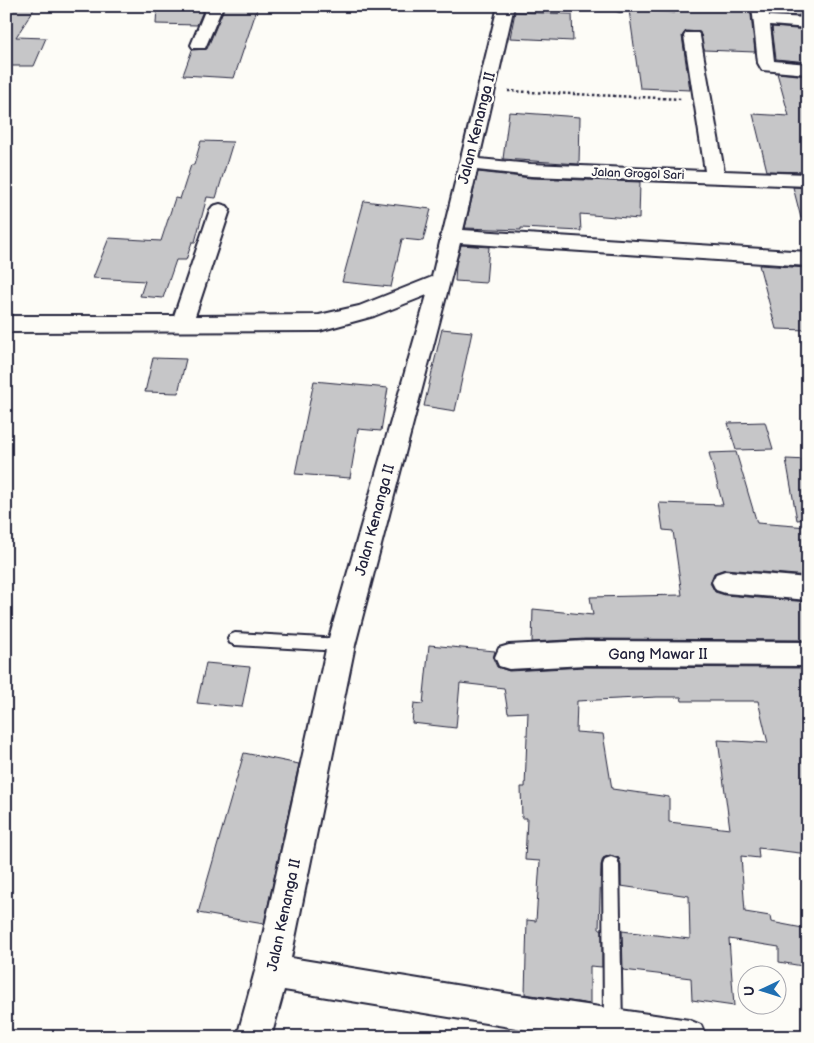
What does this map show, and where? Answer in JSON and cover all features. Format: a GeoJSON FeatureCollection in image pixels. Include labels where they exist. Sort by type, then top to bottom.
{"type":"FeatureCollection","features":[{"type":"Feature","properties":{"kind":"street"},"geometry":{"type":"LineString","coordinates":[[199,46],[215,6]]}},
{"type":"Feature","properties":{"kind":"street","name":"Jalan Kenanga II"},"geometry":{"type":"LineString","coordinates":[[254,1037],[272,970],[341,645],[440,281],[506,6]]}},
{"type":"Feature","properties":{"kind":"street"},"geometry":{"type":"LineString","coordinates":[[808,24],[761,13],[766,64],[768,66],[808,69]]}},
{"type":"Feature","properties":{"kind":"street"},"geometry":{"type":"LineString","coordinates":[[692,36],[715,176]]}},
{"type":"Feature","properties":{"kind":"street","name":"Jalan Grogol Sari"},"geometry":{"type":"LineString","coordinates":[[469,163],[531,170],[808,180]]}},
{"type":"Feature","properties":{"kind":"street"},"geometry":{"type":"LineString","coordinates":[[182,323],[220,210]]}},
{"type":"Feature","properties":{"kind":"street"},"geometry":{"type":"LineString","coordinates":[[450,236],[808,259]]}},
{"type":"Feature","properties":{"kind":"street"},"geometry":{"type":"LineString","coordinates":[[6,324],[319,323],[347,318],[373,310],[440,281]]}},
{"type":"Feature","properties":{"kind":"street"},"geometry":{"type":"LineString","coordinates":[[725,582],[808,589]]}},
{"type":"Feature","properties":{"kind":"street","name":"Gang Mawar II"},"geometry":{"type":"LineString","coordinates":[[509,657],[585,654],[808,654]]}},
{"type":"Feature","properties":{"kind":"street"},"geometry":{"type":"LineString","coordinates":[[272,970],[504,1010],[689,1037]]}},
{"type":"Feature","properties":{"kind":"lane"},"geometry":{"type":"LineString","coordinates":[[610,6],[620,9],[632,6]]}},
{"type":"Feature","properties":{"kind":"lane"},"geometry":{"type":"LineString","coordinates":[[235,639],[341,645]]}},
{"type":"Feature","properties":{"kind":"lane"},"geometry":{"type":"LineString","coordinates":[[611,865],[613,1026]]}},
{"type":"Feature","properties":{"kind":"path"},"geometry":{"type":"LineString","coordinates":[[487,90],[702,100]]}},
{"type":"Feature","properties":{"kind":"building"},"geometry":{"type":"Polygon","coordinates":[[[6,6],[36,6],[16,37],[46,38],[34,66],[6,66],[6,6]]]}},
{"type":"Feature","properties":{"kind":"building"},"geometry":{"type":"Polygon","coordinates":[[[157,6],[205,6],[197,25],[156,24],[157,6]]]}},
{"type":"Feature","properties":{"kind":"building"},"geometry":{"type":"Polygon","coordinates":[[[225,6],[258,6],[234,78],[183,75],[192,50],[207,49],[225,6]]]}},
{"type":"Feature","properties":{"kind":"building"},"geometry":{"type":"Polygon","coordinates":[[[674,6],[750,6],[755,52],[704,50],[700,32],[686,31],[682,36],[690,90],[640,88],[629,10],[675,13],[674,6]]]}},
{"type":"Feature","properties":{"kind":"building"},"geometry":{"type":"Polygon","coordinates":[[[770,6],[799,7],[800,16],[771,14],[770,6]]]}},
{"type":"Feature","properties":{"kind":"building"},"geometry":{"type":"Polygon","coordinates":[[[515,12],[572,14],[573,41],[510,38],[515,12]]]}},
{"type":"Feature","properties":{"kind":"building"},"geometry":{"type":"Polygon","coordinates":[[[772,27],[808,30],[808,62],[776,59],[772,27]]]}},
{"type":"Feature","properties":{"kind":"building"},"geometry":{"type":"Polygon","coordinates":[[[777,73],[808,76],[808,172],[767,171],[753,114],[789,116],[777,73]]]}},
{"type":"Feature","properties":{"kind":"building"},"geometry":{"type":"Polygon","coordinates":[[[509,112],[580,117],[579,164],[503,159],[509,112]]]}},
{"type":"Feature","properties":{"kind":"building"},"geometry":{"type":"Polygon","coordinates":[[[201,141],[233,142],[216,198],[207,197],[195,242],[192,242],[186,260],[176,260],[163,298],[140,296],[145,281],[93,278],[109,238],[161,241],[175,198],[180,199],[191,165],[194,165],[201,141]]]}},
{"type":"Feature","properties":{"kind":"building"},"geometry":{"type":"Polygon","coordinates":[[[478,172],[531,178],[640,182],[639,219],[580,214],[581,231],[465,228],[478,172]]]}},
{"type":"Feature","properties":{"kind":"building"},"geometry":{"type":"Polygon","coordinates":[[[793,187],[808,188],[808,217],[801,218],[793,187]]]}},
{"type":"Feature","properties":{"kind":"building"},"geometry":{"type":"Polygon","coordinates":[[[364,201],[431,209],[423,241],[402,239],[391,287],[342,282],[364,201]]]}},
{"type":"Feature","properties":{"kind":"building"},"geometry":{"type":"Polygon","coordinates":[[[461,245],[489,247],[486,283],[455,281],[456,264],[461,245]]]}},
{"type":"Feature","properties":{"kind":"building"},"geometry":{"type":"Polygon","coordinates":[[[759,265],[808,268],[808,330],[776,329],[759,265]]]}},
{"type":"Feature","properties":{"kind":"building"},"geometry":{"type":"Polygon","coordinates":[[[442,329],[472,332],[455,411],[424,406],[442,329]]]}},
{"type":"Feature","properties":{"kind":"building"},"geometry":{"type":"Polygon","coordinates":[[[153,358],[186,359],[178,393],[145,392],[153,358]]]}},
{"type":"Feature","properties":{"kind":"building"},"geometry":{"type":"Polygon","coordinates":[[[314,381],[388,388],[381,431],[358,429],[350,478],[295,474],[314,381]]]}},
{"type":"Feature","properties":{"kind":"building"},"geometry":{"type":"Polygon","coordinates":[[[765,422],[773,449],[736,450],[728,423],[765,422]]]}},
{"type":"Feature","properties":{"kind":"building"},"geometry":{"type":"Polygon","coordinates":[[[736,452],[757,523],[808,527],[808,576],[725,569],[714,573],[710,583],[715,592],[725,595],[808,602],[808,640],[585,639],[532,642],[533,609],[593,615],[590,597],[682,595],[673,531],[663,530],[659,503],[723,505],[709,453],[736,452]]]}},
{"type":"Feature","properties":{"kind":"building"},"geometry":{"type":"Polygon","coordinates":[[[786,459],[808,460],[808,519],[797,520],[786,459]]]}},
{"type":"Feature","properties":{"kind":"building"},"geometry":{"type":"Polygon","coordinates":[[[429,645],[495,651],[493,658],[497,667],[509,671],[585,667],[808,668],[808,854],[758,848],[759,858],[741,856],[745,912],[770,916],[771,922],[808,929],[808,967],[779,962],[779,947],[729,939],[734,1006],[692,1000],[691,978],[623,970],[622,931],[690,939],[689,896],[621,886],[619,858],[610,855],[603,858],[601,865],[599,929],[602,929],[602,967],[590,966],[590,1004],[525,994],[527,920],[536,921],[540,861],[525,860],[527,818],[522,818],[521,787],[525,787],[528,712],[508,713],[504,688],[460,683],[456,728],[412,723],[414,703],[423,704],[429,645]],[[681,697],[577,701],[576,732],[603,734],[612,789],[669,797],[669,822],[730,829],[718,740],[768,743],[758,701],[682,701],[681,697]]]}},
{"type":"Feature","properties":{"kind":"building"},"geometry":{"type":"Polygon","coordinates":[[[206,663],[250,667],[242,707],[197,703],[206,663]]]}},
{"type":"Feature","properties":{"kind":"building"},"geometry":{"type":"Polygon","coordinates":[[[244,753],[299,764],[264,924],[198,913],[244,753]]]}}]}
